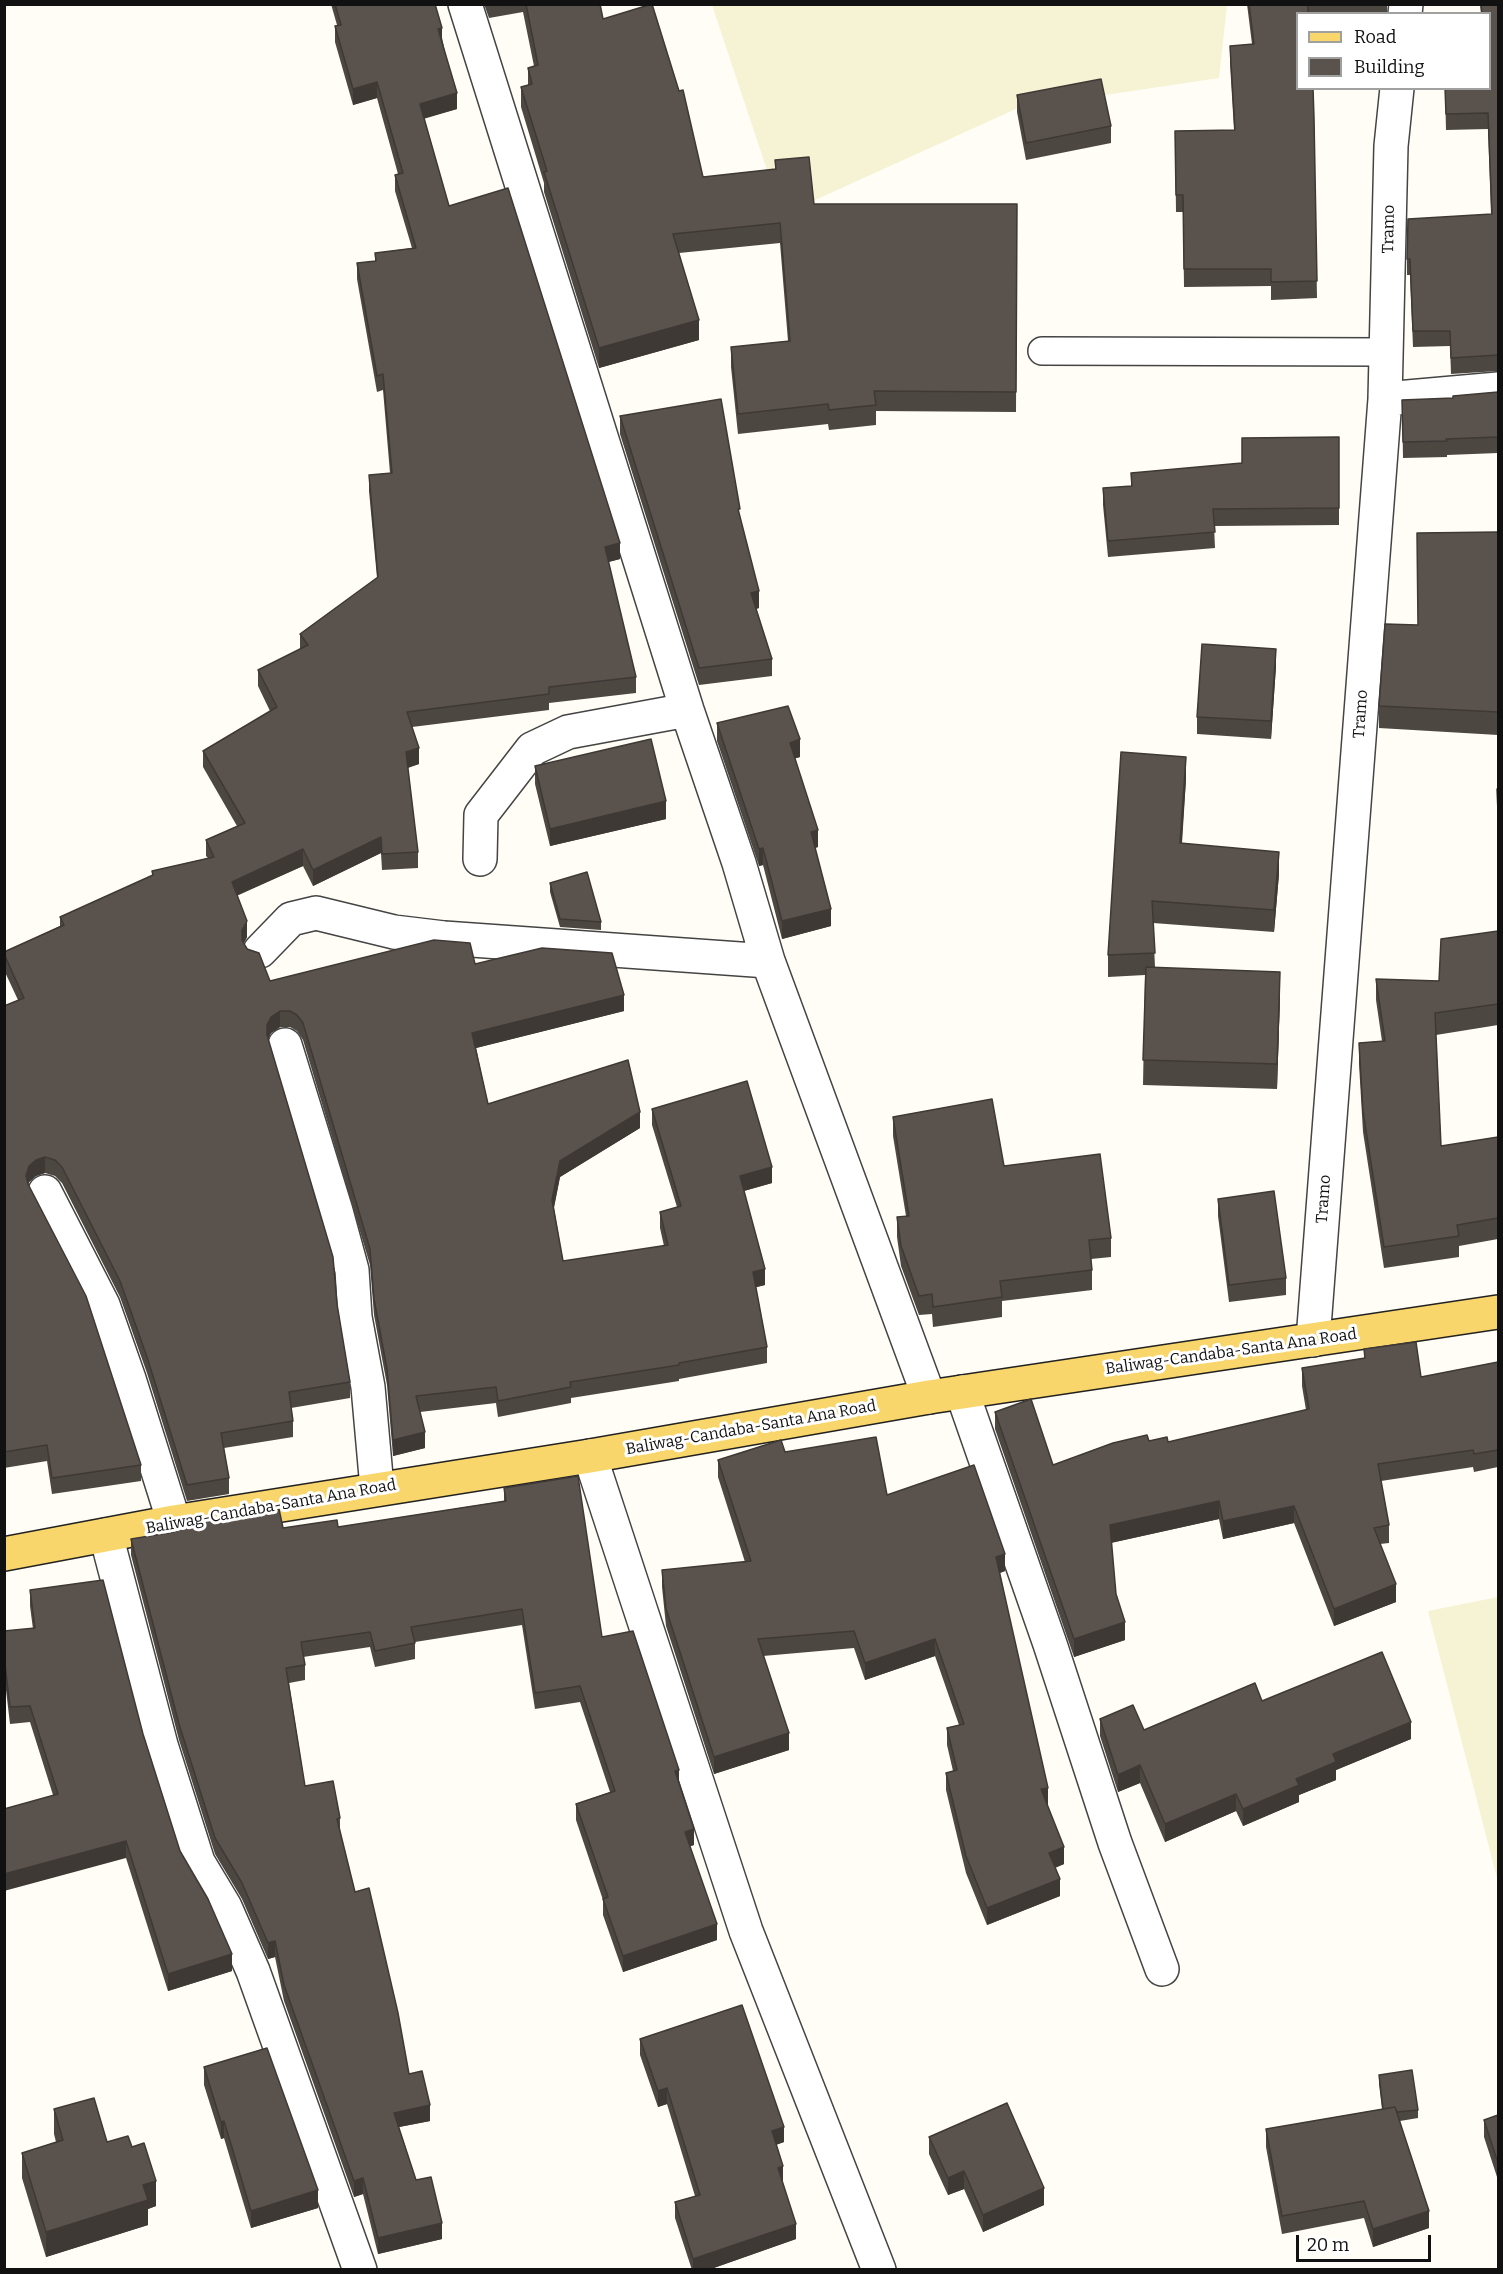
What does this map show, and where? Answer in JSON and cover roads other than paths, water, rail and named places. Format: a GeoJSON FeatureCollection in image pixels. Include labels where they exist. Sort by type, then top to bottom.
{"type":"FeatureCollection","features":[{"type":"Feature","properties":{"kind":"main road","name":"Baliwag-Candaba-Santa Ana Road"},"geometry":{"type":"LineString","coordinates":[[4,1554],[174,1522],[590,1456],[929,1397],[1498,1312]]}},
{"type":"Feature","properties":{"kind":"street"},"geometry":{"type":"LineString","coordinates":[[465,4],[687,710],[739,863],[768,961],[929,1397]]}},
{"type":"Feature","properties":{"kind":"street","name":"Tramo"},"geometry":{"type":"LineString","coordinates":[[1313,1340],[1385,399],[1391,146],[1397,90]]}},
{"type":"Feature","properties":{"kind":"street"},"geometry":{"type":"LineString","coordinates":[[1385,399],[1498,389]]}},
{"type":"Feature","properties":{"kind":"street"},"geometry":{"type":"LineString","coordinates":[[480,860],[481,815],[532,749],[568,732],[687,710]]}},
{"type":"Feature","properties":{"kind":"street"},"geometry":{"type":"LineString","coordinates":[[260,951],[291,919],[316,914],[394,932],[444,938],[768,961]]}},
{"type":"Feature","properties":{"kind":"street"},"geometry":{"type":"LineString","coordinates":[[285,1045],[352,1270],[355,1317],[368,1387],[377,1488]]}},
{"type":"Feature","properties":{"kind":"street"},"geometry":{"type":"LineString","coordinates":[[45,1192],[103,1305],[174,1522]]}},
{"type":"Feature","properties":{"kind":"street"},"geometry":{"type":"LineString","coordinates":[[962,1392],[1050,1644],[1115,1843],[1162,1969]]}},
{"type":"Feature","properties":{"kind":"street"},"geometry":{"type":"LineString","coordinates":[[590,1456],[746,1931],[879,2270]]}},
{"type":"Feature","properties":{"kind":"street"},"geometry":{"type":"LineString","coordinates":[[106,1535],[161,1745],[198,1862],[225,1907],[253,1971],[360,2270]]}},
{"type":"Feature","properties":{"kind":"lane"},"geometry":{"type":"LineString","coordinates":[[1042,351],[1386,352]]}}]}
